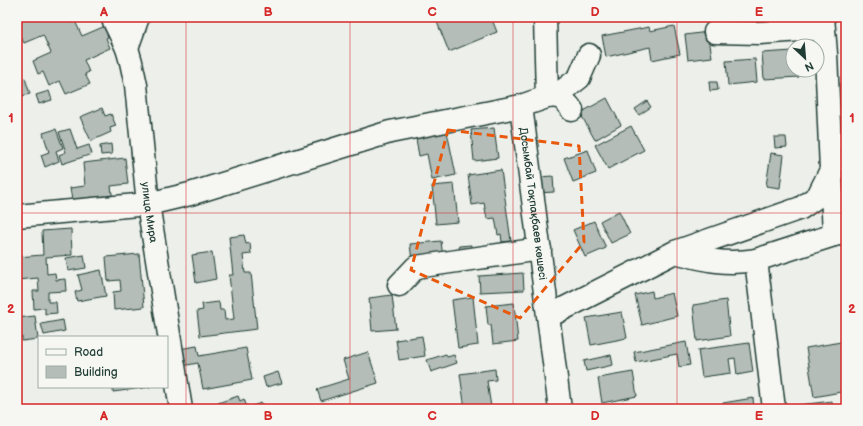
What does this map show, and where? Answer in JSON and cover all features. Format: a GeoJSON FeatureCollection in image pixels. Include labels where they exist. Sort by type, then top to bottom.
{"type":"FeatureCollection","features":[{"type":"Feature","properties":{"kind":"street","name":"улица Мира"},"geometry":{"type":"LineString","coordinates":[[112,17],[127,48],[136,85],[148,204],[181,409]]}},
{"type":"Feature","properties":{"kind":"street"},"geometry":{"type":"LineString","coordinates":[[127,48],[137,17]]}},
{"type":"Feature","properties":{"kind":"street"},"geometry":{"type":"LineString","coordinates":[[545,17],[558,101]]}},
{"type":"Feature","properties":{"kind":"street"},"geometry":{"type":"LineString","coordinates":[[675,252],[720,262],[738,263],[756,260],[840,234],[831,170],[826,54],[817,21],[760,33],[715,32]]}},
{"type":"Feature","properties":{"kind":"street"},"geometry":{"type":"LineString","coordinates":[[17,216],[148,204],[190,194],[390,132],[521,106],[558,101],[578,78],[589,55]]}},
{"type":"Feature","properties":{"kind":"street","name":"Досымбай Тоқпақбаев көшесі"},"geometry":{"type":"LineString","coordinates":[[521,106],[560,409]]}},
{"type":"Feature","properties":{"kind":"street"},"geometry":{"type":"LineString","coordinates":[[549,316],[675,252],[801,208],[818,196],[831,170]]}},
{"type":"Feature","properties":{"kind":"street"},"geometry":{"type":"LineString","coordinates":[[399,285],[416,267],[540,249]]}},
{"type":"Feature","properties":{"kind":"street"},"geometry":{"type":"LineString","coordinates":[[756,260],[774,409]]}},
{"type":"Feature","properties":{"kind":"highlighted area"},"geometry":{"type":"Polygon","coordinates":[[[448,130],[579,146],[584,242],[520,318],[411,270],[448,130]]]}},
{"type":"Feature","properties":{"kind":"building"},"geometry":{"type":"Polygon","coordinates":[[[20,17],[69,17],[71,23],[75,21],[82,36],[110,24],[114,34],[106,38],[110,48],[84,60],[89,72],[85,74],[90,84],[66,94],[60,81],[49,86],[43,72],[38,74],[33,61],[51,53],[43,35],[24,43],[21,37],[17,39],[17,24],[22,22],[20,17]]]}},
{"type":"Feature","properties":{"kind":"building"},"geometry":{"type":"Polygon","coordinates":[[[450,17],[491,17],[497,32],[449,52],[437,22],[450,17]]]}},
{"type":"Feature","properties":{"kind":"building"},"geometry":{"type":"Polygon","coordinates":[[[596,17],[612,17],[613,18],[597,22],[596,17]]]}},
{"type":"Feature","properties":{"kind":"building"},"geometry":{"type":"Polygon","coordinates":[[[725,17],[745,17],[734,20],[734,23],[726,25],[725,17]]]}},
{"type":"Feature","properties":{"kind":"building"},"geometry":{"type":"Polygon","coordinates":[[[756,17],[780,17],[781,19],[758,24],[756,17]]]}},
{"type":"Feature","properties":{"kind":"building"},"geometry":{"type":"Polygon","coordinates":[[[674,26],[680,54],[652,60],[650,47],[606,57],[602,36],[649,27],[650,31],[674,26]]]}},
{"type":"Feature","properties":{"kind":"building"},"geometry":{"type":"Polygon","coordinates":[[[708,32],[712,57],[688,60],[685,35],[708,32]]]}},
{"type":"Feature","properties":{"kind":"building"},"geometry":{"type":"Polygon","coordinates":[[[785,52],[785,78],[764,79],[762,53],[785,52]]]}},
{"type":"Feature","properties":{"kind":"building"},"geometry":{"type":"Polygon","coordinates":[[[755,59],[757,82],[728,85],[726,61],[755,59]]]}},
{"type":"Feature","properties":{"kind":"building"},"geometry":{"type":"Polygon","coordinates":[[[25,78],[30,94],[17,97],[17,80],[25,78]]]}},
{"type":"Feature","properties":{"kind":"building"},"geometry":{"type":"Polygon","coordinates":[[[709,82],[717,82],[718,90],[710,91],[709,82]]]}},
{"type":"Feature","properties":{"kind":"building"},"geometry":{"type":"Polygon","coordinates":[[[49,91],[52,100],[39,104],[36,95],[49,91]]]}},
{"type":"Feature","properties":{"kind":"building"},"geometry":{"type":"Polygon","coordinates":[[[607,98],[621,125],[595,140],[580,113],[607,98]]]}},
{"type":"Feature","properties":{"kind":"building"},"geometry":{"type":"Polygon","coordinates":[[[647,101],[651,107],[639,115],[635,109],[647,101]]]}},
{"type":"Feature","properties":{"kind":"building"},"geometry":{"type":"Polygon","coordinates":[[[102,108],[105,116],[111,114],[116,126],[110,128],[111,132],[91,141],[80,117],[102,108]]]}},
{"type":"Feature","properties":{"kind":"building"},"geometry":{"type":"Polygon","coordinates":[[[631,126],[644,150],[608,169],[595,145],[631,126]]]}},
{"type":"Feature","properties":{"kind":"building"},"geometry":{"type":"Polygon","coordinates":[[[446,127],[456,175],[432,180],[427,154],[419,156],[415,133],[446,127]]]}},
{"type":"Feature","properties":{"kind":"building"},"geometry":{"type":"Polygon","coordinates":[[[494,128],[498,158],[474,161],[471,130],[494,128]]]}},
{"type":"Feature","properties":{"kind":"building"},"geometry":{"type":"Polygon","coordinates":[[[56,129],[63,148],[56,151],[59,161],[45,167],[41,155],[49,152],[43,133],[56,129]]]}},
{"type":"Feature","properties":{"kind":"building"},"geometry":{"type":"Polygon","coordinates":[[[70,129],[77,149],[89,145],[92,154],[62,164],[59,155],[66,152],[59,132],[70,129]]]}},
{"type":"Feature","properties":{"kind":"building"},"geometry":{"type":"Polygon","coordinates":[[[774,137],[786,137],[787,147],[775,148],[774,137]]]}},
{"type":"Feature","properties":{"kind":"building"},"geometry":{"type":"Polygon","coordinates":[[[111,144],[112,154],[101,155],[100,146],[111,144]]]}},
{"type":"Feature","properties":{"kind":"building"},"geometry":{"type":"Polygon","coordinates":[[[588,150],[596,173],[573,182],[564,158],[588,150]]]}},
{"type":"Feature","properties":{"kind":"building"},"geometry":{"type":"Polygon","coordinates":[[[771,153],[784,155],[780,188],[766,186],[771,153]]]}},
{"type":"Feature","properties":{"kind":"building"},"geometry":{"type":"Polygon","coordinates":[[[125,158],[128,184],[111,186],[113,201],[89,203],[88,198],[72,200],[70,188],[85,186],[83,163],[125,158]]]}},
{"type":"Feature","properties":{"kind":"building"},"geometry":{"type":"Polygon","coordinates":[[[501,170],[511,241],[502,242],[501,234],[498,235],[495,218],[487,219],[484,203],[472,205],[468,175],[501,170]]]}},
{"type":"Feature","properties":{"kind":"building"},"geometry":{"type":"Polygon","coordinates":[[[553,176],[554,192],[539,193],[538,177],[553,176]]]}},
{"type":"Feature","properties":{"kind":"building"},"geometry":{"type":"Polygon","coordinates":[[[454,184],[458,222],[436,224],[432,186],[454,184]]]}},
{"type":"Feature","properties":{"kind":"building"},"geometry":{"type":"Polygon","coordinates":[[[619,211],[630,234],[611,243],[600,221],[619,211]]]}},
{"type":"Feature","properties":{"kind":"building"},"geometry":{"type":"Polygon","coordinates":[[[594,221],[606,248],[585,257],[573,230],[594,221]]]}},
{"type":"Feature","properties":{"kind":"building"},"geometry":{"type":"Polygon","coordinates":[[[71,229],[72,255],[46,257],[47,274],[55,273],[56,280],[65,279],[66,291],[48,292],[48,302],[56,302],[57,313],[45,314],[45,308],[34,309],[33,291],[39,291],[38,278],[17,280],[17,257],[43,255],[42,231],[71,229]]]}},
{"type":"Feature","properties":{"kind":"building"},"geometry":{"type":"Polygon","coordinates":[[[244,235],[246,244],[250,243],[251,254],[243,255],[245,273],[251,273],[257,329],[200,336],[197,311],[203,310],[202,304],[219,302],[220,310],[224,310],[225,320],[234,319],[229,275],[233,275],[229,237],[244,235]]]}},
{"type":"Feature","properties":{"kind":"building"},"geometry":{"type":"Polygon","coordinates":[[[441,241],[443,258],[412,261],[410,244],[441,241]]]}},
{"type":"Feature","properties":{"kind":"building"},"geometry":{"type":"Polygon","coordinates":[[[471,245],[472,254],[460,255],[459,246],[471,245]]]}},
{"type":"Feature","properties":{"kind":"building"},"geometry":{"type":"Polygon","coordinates":[[[212,252],[216,279],[196,283],[192,255],[212,252]]]}},
{"type":"Feature","properties":{"kind":"building"},"geometry":{"type":"Polygon","coordinates":[[[139,254],[144,307],[114,310],[113,292],[121,291],[120,280],[108,281],[106,257],[139,254]]]}},
{"type":"Feature","properties":{"kind":"building"},"geometry":{"type":"Polygon","coordinates":[[[84,255],[86,268],[68,271],[66,258],[84,255]]]}},
{"type":"Feature","properties":{"kind":"building"},"geometry":{"type":"Polygon","coordinates":[[[101,270],[106,296],[77,301],[75,292],[82,290],[78,275],[101,270]]]}},
{"type":"Feature","properties":{"kind":"building"},"geometry":{"type":"Polygon","coordinates":[[[523,273],[524,290],[480,292],[479,276],[523,273]]]}},
{"type":"Feature","properties":{"kind":"building"},"geometry":{"type":"Polygon","coordinates":[[[652,291],[653,298],[672,293],[677,316],[642,325],[635,295],[652,291]]]}},
{"type":"Feature","properties":{"kind":"building"},"geometry":{"type":"Polygon","coordinates":[[[392,295],[396,329],[372,331],[369,298],[392,295]]]}},
{"type":"Feature","properties":{"kind":"building"},"geometry":{"type":"Polygon","coordinates":[[[473,297],[478,345],[458,348],[452,300],[473,297]]]}},
{"type":"Feature","properties":{"kind":"building"},"geometry":{"type":"Polygon","coordinates":[[[726,300],[730,336],[697,341],[693,305],[726,300]]]}},
{"type":"Feature","properties":{"kind":"building"},"geometry":{"type":"Polygon","coordinates":[[[514,303],[518,341],[493,344],[491,325],[488,325],[486,306],[514,303]]]}},
{"type":"Feature","properties":{"kind":"building"},"geometry":{"type":"Polygon","coordinates":[[[622,312],[627,338],[591,345],[586,318],[622,312]]]}},
{"type":"Feature","properties":{"kind":"building"},"geometry":{"type":"Polygon","coordinates":[[[35,316],[38,339],[22,341],[22,337],[17,338],[17,318],[35,316]]]}},
{"type":"Feature","properties":{"kind":"building"},"geometry":{"type":"Polygon","coordinates":[[[63,320],[65,331],[44,335],[41,324],[63,320]]]}},
{"type":"Feature","properties":{"kind":"building"},"geometry":{"type":"Polygon","coordinates":[[[422,336],[425,356],[399,360],[396,340],[422,336]]]}},
{"type":"Feature","properties":{"kind":"building"},"geometry":{"type":"Polygon","coordinates":[[[686,342],[690,365],[679,367],[677,354],[636,362],[634,352],[686,342]]]}},
{"type":"Feature","properties":{"kind":"building"},"geometry":{"type":"Polygon","coordinates":[[[841,342],[846,375],[846,391],[814,397],[806,348],[841,342]]]}},
{"type":"Feature","properties":{"kind":"building"},"geometry":{"type":"Polygon","coordinates":[[[749,343],[753,372],[737,375],[735,358],[729,359],[731,373],[702,377],[698,350],[749,343]]]}},
{"type":"Feature","properties":{"kind":"building"},"geometry":{"type":"Polygon","coordinates":[[[197,346],[199,356],[246,348],[252,380],[203,389],[198,363],[182,366],[179,349],[197,346]]]}},
{"type":"Feature","properties":{"kind":"building"},"geometry":{"type":"Polygon","coordinates":[[[368,352],[378,383],[321,401],[317,389],[349,379],[343,360],[368,352]]]}},
{"type":"Feature","properties":{"kind":"building"},"geometry":{"type":"Polygon","coordinates":[[[446,354],[447,357],[454,355],[457,363],[431,372],[427,360],[446,354]]]}},
{"type":"Feature","properties":{"kind":"building"},"geometry":{"type":"Polygon","coordinates":[[[611,355],[613,365],[586,371],[584,361],[611,355]]]}},
{"type":"Feature","properties":{"kind":"building"},"geometry":{"type":"Polygon","coordinates":[[[495,369],[496,380],[487,381],[491,407],[465,409],[460,374],[495,369]]]}},
{"type":"Feature","properties":{"kind":"building"},"geometry":{"type":"Polygon","coordinates":[[[278,372],[282,383],[266,387],[263,377],[278,372]]]}},
{"type":"Feature","properties":{"kind":"building"},"geometry":{"type":"Polygon","coordinates":[[[633,372],[637,396],[602,403],[598,378],[633,372]]]}},
{"type":"Feature","properties":{"kind":"building"},"geometry":{"type":"Polygon","coordinates":[[[113,388],[143,388],[113,392],[113,388]]]}},
{"type":"Feature","properties":{"kind":"building"},"geometry":{"type":"Polygon","coordinates":[[[238,396],[240,401],[244,399],[247,408],[261,403],[263,409],[220,409],[218,403],[238,396]]]}},
{"type":"Feature","properties":{"kind":"building"},"geometry":{"type":"Polygon","coordinates":[[[753,398],[754,409],[724,409],[723,403],[753,398]]]}},
{"type":"Feature","properties":{"kind":"building"},"geometry":{"type":"Polygon","coordinates":[[[832,401],[833,409],[800,409],[799,405],[832,401]]]}}]}
